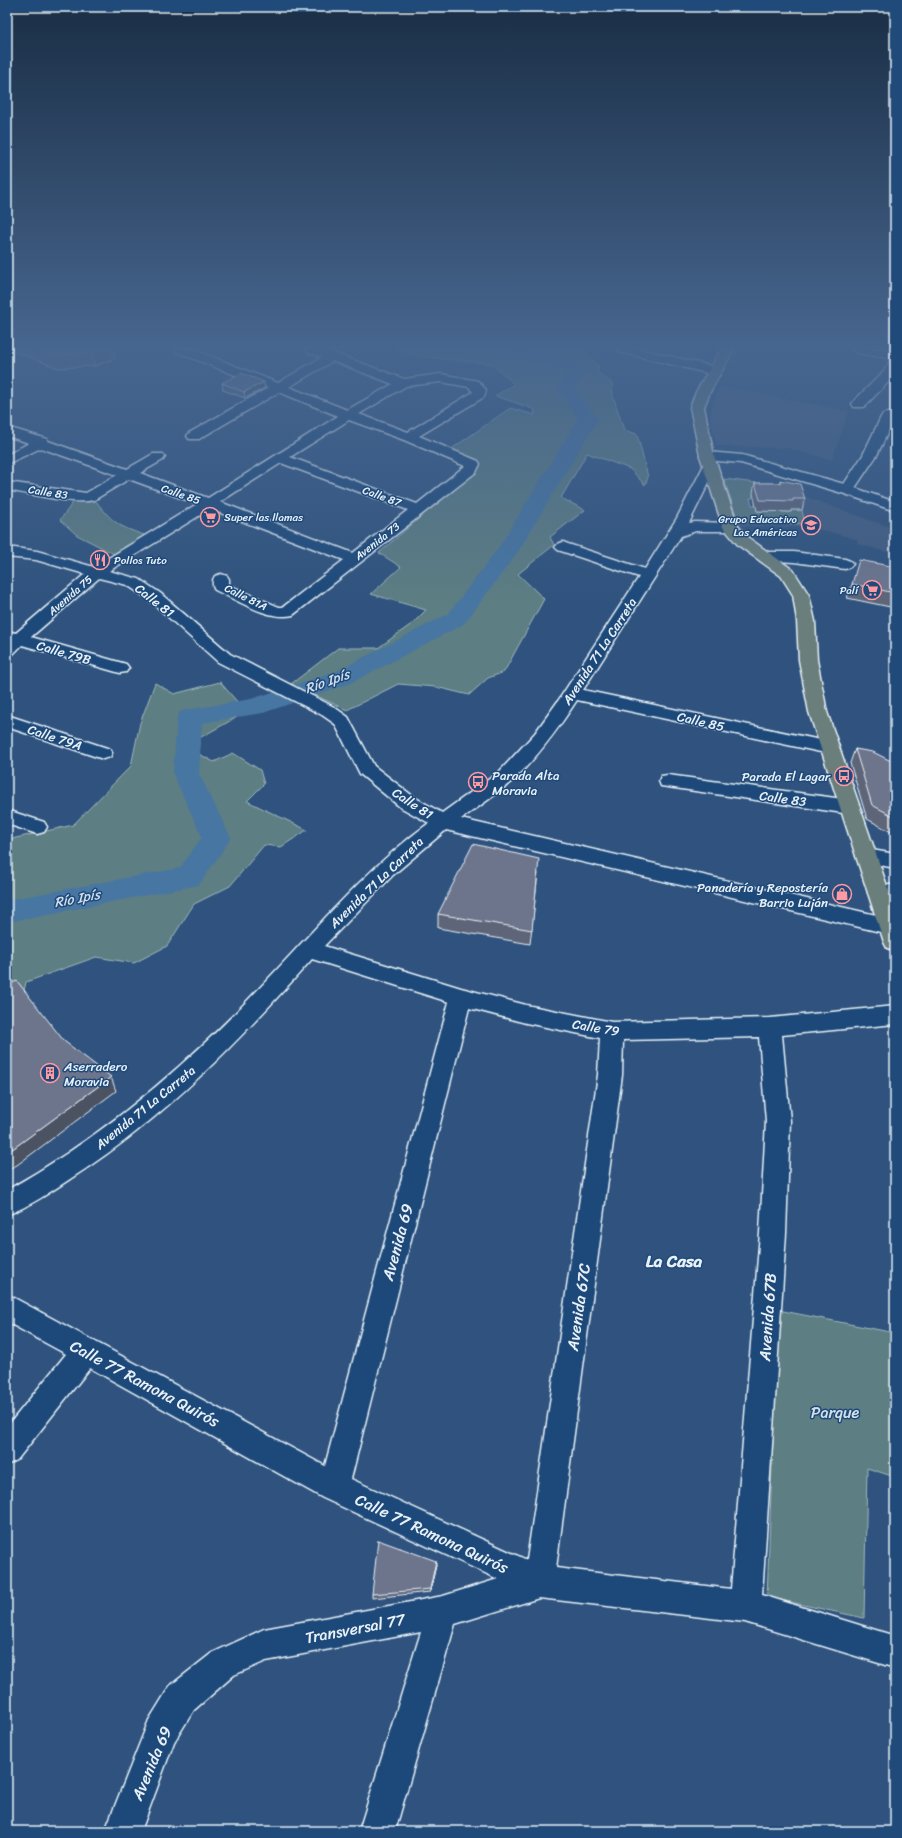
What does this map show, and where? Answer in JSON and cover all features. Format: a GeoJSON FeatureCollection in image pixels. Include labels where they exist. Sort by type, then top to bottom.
{"type":"FeatureCollection","features":[{"type":"Feature","properties":{"kind":"main road"},"geometry":{"type":"LineString","coordinates":[[703,435],[709,461],[731,527],[744,542],[787,573],[801,595],[806,621],[808,660],[813,697],[850,807],[882,859],[892,934]]}},
{"type":"Feature","properties":{"kind":"street","name":"Calle 85"},"geometry":{"type":"LineString","coordinates":[[19,435],[209,503],[354,559]]}},
{"type":"Feature","properties":{"kind":"street","name":"Avenida 75"},"geometry":{"type":"LineString","coordinates":[[11,641],[96,572],[316,435]]}},
{"type":"Feature","properties":{"kind":"street"},"geometry":{"type":"LineString","coordinates":[[403,435],[409,437],[413,435]]}},
{"type":"Feature","properties":{"kind":"street"},"geometry":{"type":"LineString","coordinates":[[847,490],[870,455],[880,435]]}},
{"type":"Feature","properties":{"kind":"street","name":"Avenida 73"},"geometry":{"type":"LineString","coordinates":[[276,612],[287,612],[293,608],[418,508],[471,469],[473,464],[409,437]]}},
{"type":"Feature","properties":{"kind":"street"},"geometry":{"type":"LineString","coordinates":[[7,460],[42,442]]}},
{"type":"Feature","properties":{"kind":"street"},"geometry":{"type":"LineString","coordinates":[[128,475],[158,457]]}},
{"type":"Feature","properties":{"kind":"street","name":"Calle 87"},"geometry":{"type":"LineString","coordinates":[[279,458],[418,508]]}},
{"type":"Feature","properties":{"kind":"street"},"geometry":{"type":"LineString","coordinates":[[709,461],[742,459],[847,490],[895,507]]}},
{"type":"Feature","properties":{"kind":"street","name":"Avenida 71 La Carreta"},"geometry":{"type":"LineString","coordinates":[[7,1203],[72,1164],[125,1126],[152,1104],[230,1034],[307,949],[396,859],[514,769],[544,734],[572,693],[675,533],[709,461]]}},
{"type":"Feature","properties":{"kind":"street","name":"Calle 83"},"geometry":{"type":"LineString","coordinates":[[7,486],[88,497],[128,475]]}},
{"type":"Feature","properties":{"kind":"street"},"geometry":{"type":"LineString","coordinates":[[675,533],[695,526],[731,527]]}},
{"type":"Feature","properties":{"kind":"street"},"geometry":{"type":"LineString","coordinates":[[563,547],[648,575]]}},
{"type":"Feature","properties":{"kind":"street","name":"Calle 81"},"geometry":{"type":"LineString","coordinates":[[7,552],[37,556],[133,582],[154,596],[224,658],[266,681],[328,711],[342,721],[367,770],[407,802],[443,822],[892,934]]}},
{"type":"Feature","properties":{"kind":"street"},"geometry":{"type":"LineString","coordinates":[[765,557],[794,557],[845,564]]}},
{"type":"Feature","properties":{"kind":"street","name":"Calle 81A"},"geometry":{"type":"LineString","coordinates":[[221,579],[221,587],[276,612]]}},
{"type":"Feature","properties":{"kind":"street","name":"Calle 79B"},"geometry":{"type":"LineString","coordinates":[[11,641],[120,668]]}},
{"type":"Feature","properties":{"kind":"street","name":"Calle 85"},"geometry":{"type":"LineString","coordinates":[[572,693],[830,748]]}},
{"type":"Feature","properties":{"kind":"street","name":"Calle 79A"},"geometry":{"type":"LineString","coordinates":[[7,721],[103,753]]}},
{"type":"Feature","properties":{"kind":"street","name":"Calle 83"},"geometry":{"type":"LineString","coordinates":[[668,781],[850,807]]}},
{"type":"Feature","properties":{"kind":"street"},"geometry":{"type":"LineString","coordinates":[[7,817],[37,827]]}},
{"type":"Feature","properties":{"kind":"street","name":"Calle 79"},"geometry":{"type":"LineString","coordinates":[[307,949],[461,997],[526,1014],[612,1031],[770,1027],[895,1015]]}},
{"type":"Feature","properties":{"kind":"street","name":"Avenida 69"},"geometry":{"type":"LineString","coordinates":[[334,1487],[461,997]]}},
{"type":"Feature","properties":{"kind":"street","name":"Avenida 67B"},"geometry":{"type":"LineString","coordinates":[[745,1606],[773,1233],[778,1128],[770,1027]]}},
{"type":"Feature","properties":{"kind":"street","name":"Avenida 67C"},"geometry":{"type":"LineString","coordinates":[[539,1582],[610,1075],[612,1031]]}},
{"type":"Feature","properties":{"kind":"street","name":"Calle 77 Ramona Quirós"},"geometry":{"type":"LineString","coordinates":[[7,1307],[86,1352],[190,1407],[334,1487],[539,1582],[745,1606],[895,1652]]}},
{"type":"Feature","properties":{"kind":"street"},"geometry":{"type":"LineString","coordinates":[[7,1450],[86,1352]]}},
{"type":"Feature","properties":{"kind":"street","name":"Transversal 77"},"geometry":{"type":"LineString","coordinates":[[182,1698],[222,1664],[264,1645],[443,1612],[539,1582]]}},
{"type":"Feature","properties":{"kind":"street"},"geometry":{"type":"LineString","coordinates":[[377,1831],[443,1612]]}},
{"type":"Feature","properties":{"kind":"street","name":"Avenida 69"},"geometry":{"type":"LineString","coordinates":[[123,1831],[161,1732],[182,1698]]}},
{"type":"Feature","properties":{"kind":"shaded area"},"geometry":{"type":"Polygon","coordinates":[[[714,435],[841,435],[832,460],[788,448],[717,446],[714,435]]]}},
{"type":"Feature","properties":{"kind":"shaded area","name":"Grupo Educativo Las Américas"},"geometry":{"type":"Polygon","coordinates":[[[798,494],[895,529],[895,554],[857,544],[858,540],[813,528],[739,526],[738,521],[805,523],[798,494]]]}},
{"type":"Feature","properties":{"kind":"green space"},"geometry":{"type":"Polygon","coordinates":[[[472,435],[637,435],[648,477],[645,485],[630,469],[587,453],[561,498],[585,510],[550,537],[554,545],[518,574],[544,599],[504,672],[488,678],[469,695],[436,687],[398,684],[347,710],[291,684],[338,648],[378,648],[413,623],[426,610],[371,594],[401,567],[379,553],[480,465],[477,459],[450,450],[472,435]]]}},
{"type":"Feature","properties":{"kind":"green space"},"geometry":{"type":"Polygon","coordinates":[[[724,479],[764,484],[778,494],[753,493],[753,498],[750,498],[752,505],[756,506],[757,511],[790,512],[790,510],[802,510],[805,524],[738,521],[724,479]]]}},
{"type":"Feature","properties":{"kind":"green space"},"geometry":{"type":"Polygon","coordinates":[[[74,501],[96,501],[108,516],[119,525],[150,537],[122,558],[77,535],[60,520],[74,501]]]}},
{"type":"Feature","properties":{"kind":"green space"},"geometry":{"type":"Polygon","coordinates":[[[220,682],[246,712],[194,741],[195,752],[214,762],[233,753],[260,770],[264,784],[247,801],[307,830],[281,847],[264,845],[230,886],[194,904],[167,946],[134,963],[96,957],[26,982],[23,995],[7,1001],[7,840],[73,825],[131,766],[140,723],[155,683],[174,694],[220,682]]]}},
{"type":"Feature","properties":{"kind":"green space","name":"Parque"},"geometry":{"type":"Polygon","coordinates":[[[778,1310],[895,1333],[895,1477],[867,1468],[864,1618],[767,1597],[778,1310]]]}},
{"type":"Feature","properties":{"kind":"building"},"geometry":{"type":"Polygon","coordinates":[[[780,480],[800,484],[805,499],[793,499],[793,501],[760,500],[755,483],[781,483],[780,480]]]}},
{"type":"Feature","properties":{"kind":"building"},"geometry":{"type":"Polygon","coordinates":[[[859,560],[895,567],[895,593],[852,584],[859,560]]]}},
{"type":"Feature","properties":{"kind":"building"},"geometry":{"type":"Polygon","coordinates":[[[855,749],[873,752],[895,763],[895,817],[872,805],[855,749]]]}},
{"type":"Feature","properties":{"kind":"building"},"geometry":{"type":"Polygon","coordinates":[[[473,844],[539,859],[532,930],[438,914],[473,844]]]}},
{"type":"Feature","properties":{"kind":"building","name":"Aserradero Moravia"},"geometry":{"type":"Polygon","coordinates":[[[17,981],[64,1041],[111,1077],[7,1153],[7,985],[17,981]]]}},
{"type":"Feature","properties":{"kind":"building"},"geometry":{"type":"Polygon","coordinates":[[[378,1540],[436,1561],[430,1589],[372,1594],[378,1540]]]}},
{"type":"Feature","properties":{"kind":"waterway","name":"Río Ipís"},"geometry":{"type":"LineString","coordinates":[[7,911],[189,877],[217,838],[186,774],[190,717],[254,707],[342,678],[456,619],[506,553],[578,435]]}},
{"type":"Feature","properties":{"kind":"place","name":"Super las llamas"},"geometry":{"type":"Point","coordinates":[210,517]}},
{"type":"Feature","properties":{"kind":"place","name":"Grupo Educativo Las Américas"},"geometry":{"type":"Point","coordinates":[811,525]}},
{"type":"Feature","properties":{"kind":"place","name":"Pollos Tuto"},"geometry":{"type":"Point","coordinates":[100,560]}},
{"type":"Feature","properties":{"kind":"place","name":"Palí"},"geometry":{"type":"Point","coordinates":[872,590]}},
{"type":"Feature","properties":{"kind":"place","name":"Parada El Lagar"},"geometry":{"type":"Point","coordinates":[844,776]}},
{"type":"Feature","properties":{"kind":"place","name":"Parada Alta Moravia"},"geometry":{"type":"Point","coordinates":[478,782]}},
{"type":"Feature","properties":{"kind":"place","name":"Panadería y Repostería Barrio Luján"},"geometry":{"type":"Point","coordinates":[842,894]}},
{"type":"Feature","properties":{"kind":"place","name":"Aserradero Moravia"},"geometry":{"type":"Point","coordinates":[50,1073]}},
{"type":"Feature","properties":{"kind":"district","name":"La Casa"},"geometry":{"type":"Point","coordinates":[674,1261]}}]}
